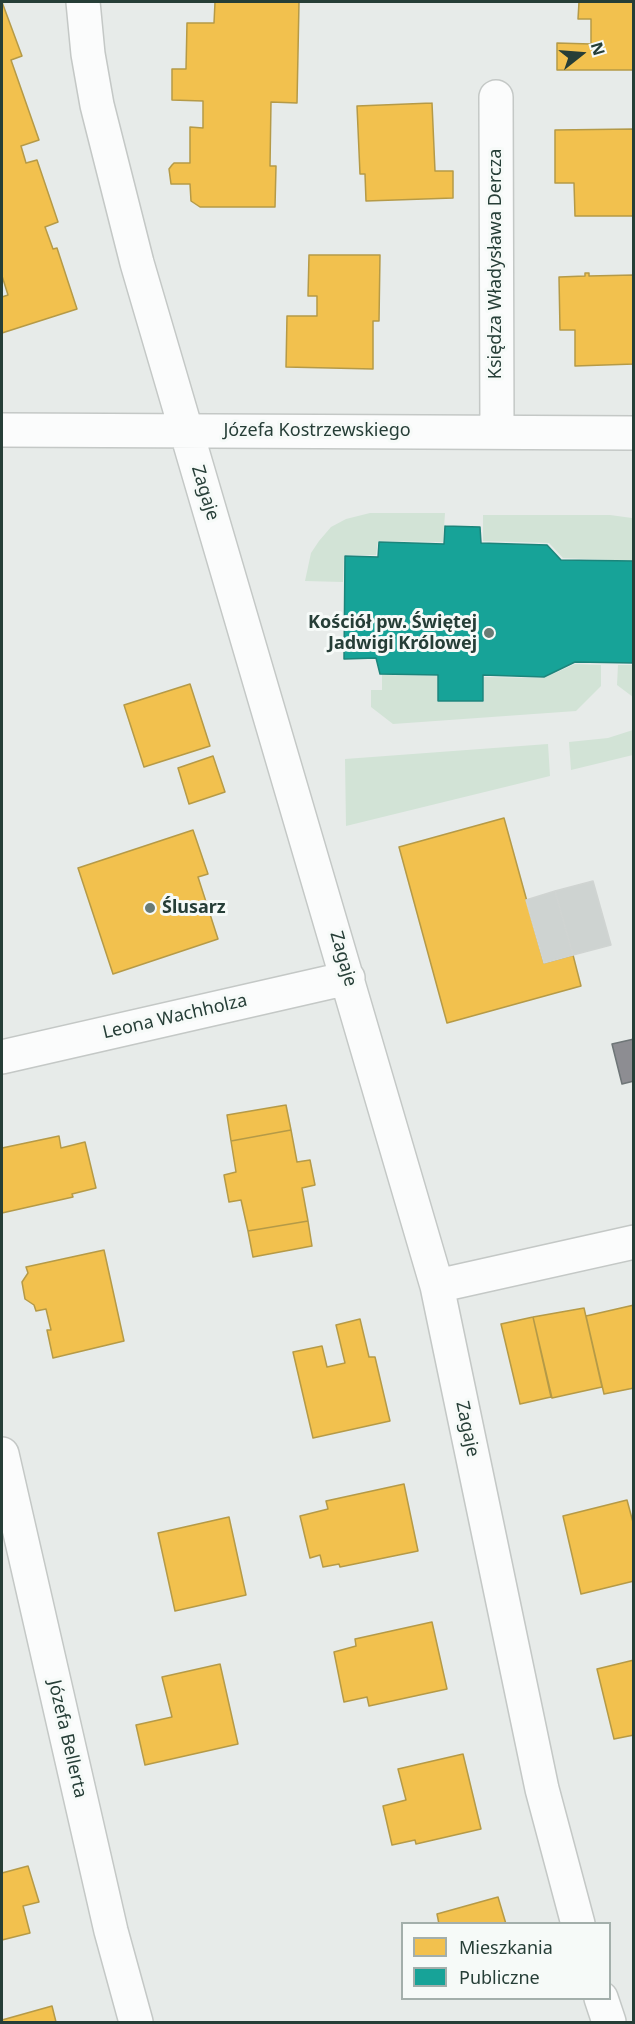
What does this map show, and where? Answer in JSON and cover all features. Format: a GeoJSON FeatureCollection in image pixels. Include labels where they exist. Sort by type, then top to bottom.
{"type":"FeatureCollection","features":[{"type":"Feature","properties":{"kind":"street","name":"Zagaje"},"geometry":{"type":"LineString","coordinates":[[83,2],[88,54],[97,105],[137,263],[437,1286],[542,1789],[578,1922]]}},
{"type":"Feature","properties":{"kind":"street","name":"Księdza Władysława Dercza"},"geometry":{"type":"LineString","coordinates":[[496,97],[497,432]]}},
{"type":"Feature","properties":{"kind":"street","name":"Józefa Kostrzewskiego"},"geometry":{"type":"LineString","coordinates":[[2,430],[633,433]]}},
{"type":"Feature","properties":{"kind":"street","name":"Leona Wachholza"},"geometry":{"type":"LineString","coordinates":[[2,1057],[348,978]]}},
{"type":"Feature","properties":{"kind":"street"},"geometry":{"type":"LineString","coordinates":[[437,1286],[633,1242]]}},
{"type":"Feature","properties":{"kind":"street","name":"Józefa Bellerta"},"geometry":{"type":"LineString","coordinates":[[2,1454],[111,1931],[136,2022]]}},
{"type":"Feature","properties":{"kind":"street"},"geometry":{"type":"LineString","coordinates":[[603,2000],[609,2022]]}},
{"type":"Feature","properties":{"kind":"green space"},"geometry":{"type":"Polygon","coordinates":[[[370,513],[445,513],[443,542],[378,541],[376,555],[344,555],[343,582],[305,581],[311,553],[331,527],[346,519],[370,513]]]}},
{"type":"Feature","properties":{"kind":"green space"},"geometry":{"type":"Polygon","coordinates":[[[483,515],[610,515],[632,518],[633,561],[563,558],[549,543],[483,541],[483,515]]]}},
{"type":"Feature","properties":{"kind":"green space"},"geometry":{"type":"Polygon","coordinates":[[[575,664],[601,665],[601,686],[576,711],[393,724],[371,707],[371,690],[382,690],[382,675],[437,676],[437,702],[484,702],[484,677],[544,678],[575,664]]]}},
{"type":"Feature","properties":{"kind":"green space"},"geometry":{"type":"Polygon","coordinates":[[[618,665],[633,665],[633,697],[617,685],[618,665]]]}},
{"type":"Feature","properties":{"kind":"green space"},"geometry":{"type":"Polygon","coordinates":[[[633,730],[633,755],[571,770],[569,742],[608,738],[633,730]]]}},
{"type":"Feature","properties":{"kind":"green space"},"geometry":{"type":"Polygon","coordinates":[[[548,744],[550,776],[346,826],[345,759],[548,744]]]}},
{"type":"Feature","properties":{"kind":"building: Mieszkania"},"geometry":{"type":"Polygon","coordinates":[[[2,2],[22,56],[11,60],[39,140],[21,146],[26,163],[37,160],[58,222],[45,227],[53,249],[57,248],[77,309],[2,333],[2,297],[8,295],[2,276],[2,2]]]}},
{"type":"Feature","properties":{"kind":"building: Mieszkania"},"geometry":{"type":"Polygon","coordinates":[[[215,2],[299,2],[297,103],[271,102],[270,166],[276,166],[275,207],[200,207],[191,201],[190,184],[171,184],[169,169],[172,165],[190,163],[190,127],[203,128],[203,101],[172,100],[172,69],[186,69],[187,23],[214,23],[215,2]]]}},
{"type":"Feature","properties":{"kind":"building: Mieszkania"},"geometry":{"type":"Polygon","coordinates":[[[579,2],[634,2],[634,70],[557,70],[557,43],[591,44],[591,19],[578,19],[579,2]]]}},
{"type":"Feature","properties":{"kind":"building: Mieszkania"},"geometry":{"type":"Polygon","coordinates":[[[432,103],[435,171],[453,171],[453,198],[366,201],[365,174],[360,174],[357,106],[432,103]]]}},
{"type":"Feature","properties":{"kind":"building: Mieszkania"},"geometry":{"type":"Polygon","coordinates":[[[634,129],[634,216],[575,216],[574,183],[555,183],[555,130],[634,129]]]}},
{"type":"Feature","properties":{"kind":"building: Mieszkania"},"geometry":{"type":"Polygon","coordinates":[[[309,255],[380,255],[379,321],[373,321],[373,369],[286,367],[287,316],[317,316],[317,296],[308,296],[309,255]]]}},
{"type":"Feature","properties":{"kind":"building: Mieszkania"},"geometry":{"type":"Polygon","coordinates":[[[585,273],[589,273],[589,276],[634,275],[634,364],[575,366],[575,330],[560,330],[559,277],[585,276],[585,273]]]}},
{"type":"Feature","properties":{"kind":"building: Mieszkania"},"geometry":{"type":"Polygon","coordinates":[[[190,684],[210,746],[144,767],[124,705],[190,684]]]}},
{"type":"Feature","properties":{"kind":"building: Mieszkania"},"geometry":{"type":"Polygon","coordinates":[[[213,756],[225,792],[189,804],[178,768],[213,756]]]}},
{"type":"Feature","properties":{"kind":"building: Mieszkania"},"geometry":{"type":"Polygon","coordinates":[[[504,818],[544,963],[573,955],[581,986],[447,1023],[399,847],[504,818]]]}},
{"type":"Feature","properties":{"kind":"building: Mieszkania","name":"Ślusarz"},"geometry":{"type":"Polygon","coordinates":[[[193,830],[208,874],[198,877],[218,939],[113,974],[78,868],[193,830]]]}},
{"type":"Feature","properties":{"kind":"building: Mieszkania"},"geometry":{"type":"Polygon","coordinates":[[[286,1105],[291,1130],[231,1141],[227,1115],[286,1105]]]}},
{"type":"Feature","properties":{"kind":"building: Mieszkania"},"geometry":{"type":"Polygon","coordinates":[[[291,1130],[297,1162],[310,1160],[315,1185],[302,1188],[308,1221],[248,1231],[241,1200],[229,1202],[224,1175],[236,1172],[231,1141],[291,1130]]]}},
{"type":"Feature","properties":{"kind":"building: Mieszkania"},"geometry":{"type":"Polygon","coordinates":[[[59,1136],[61,1148],[85,1142],[96,1188],[72,1194],[73,1197],[2,1213],[2,1148],[59,1136]]]}},
{"type":"Feature","properties":{"kind":"building: Mieszkania"},"geometry":{"type":"Polygon","coordinates":[[[308,1221],[312,1246],[253,1257],[248,1231],[308,1221]]]}},
{"type":"Feature","properties":{"kind":"building: Mieszkania"},"geometry":{"type":"Polygon","coordinates":[[[104,1250],[124,1341],[53,1358],[47,1330],[51,1330],[46,1309],[36,1311],[34,1305],[25,1299],[22,1282],[28,1273],[26,1267],[104,1250]]]}},
{"type":"Feature","properties":{"kind":"building: Mieszkania"},"geometry":{"type":"Polygon","coordinates":[[[634,1305],[634,1388],[604,1394],[586,1316],[634,1305]]]}},
{"type":"Feature","properties":{"kind":"building: Mieszkania"},"geometry":{"type":"Polygon","coordinates":[[[584,1308],[602,1387],[552,1398],[533,1317],[584,1308]]]}},
{"type":"Feature","properties":{"kind":"building: Mieszkania"},"geometry":{"type":"Polygon","coordinates":[[[533,1317],[551,1397],[520,1404],[501,1324],[533,1317]]]}},
{"type":"Feature","properties":{"kind":"building: Mieszkania"},"geometry":{"type":"Polygon","coordinates":[[[360,1319],[369,1357],[375,1357],[390,1421],[313,1438],[293,1352],[322,1346],[327,1367],[345,1363],[336,1325],[360,1319]]]}},
{"type":"Feature","properties":{"kind":"building: Mieszkania"},"geometry":{"type":"Polygon","coordinates":[[[404,1484],[418,1551],[340,1567],[339,1564],[323,1567],[320,1555],[310,1558],[300,1516],[328,1509],[326,1501],[404,1484]]]}},
{"type":"Feature","properties":{"kind":"building: Mieszkania"},"geometry":{"type":"Polygon","coordinates":[[[627,1500],[634,1526],[634,1581],[581,1594],[563,1516],[627,1500]]]}},
{"type":"Feature","properties":{"kind":"building: Mieszkania"},"geometry":{"type":"Polygon","coordinates":[[[229,1517],[246,1595],[175,1611],[158,1533],[229,1517]]]}},
{"type":"Feature","properties":{"kind":"building: Mieszkania"},"geometry":{"type":"Polygon","coordinates":[[[432,1622],[447,1689],[369,1706],[367,1697],[344,1702],[334,1652],[356,1646],[355,1639],[432,1622]]]}},
{"type":"Feature","properties":{"kind":"building: Mieszkania"},"geometry":{"type":"Polygon","coordinates":[[[634,1660],[634,1735],[614,1739],[597,1669],[634,1660]]]}},
{"type":"Feature","properties":{"kind":"building: Mieszkania"},"geometry":{"type":"Polygon","coordinates":[[[220,1664],[238,1744],[145,1765],[136,1725],[172,1717],[162,1677],[220,1664]]]}},
{"type":"Feature","properties":{"kind":"building: Mieszkania"},"geometry":{"type":"Polygon","coordinates":[[[463,1754],[481,1829],[416,1844],[415,1840],[392,1845],[383,1806],[406,1800],[398,1769],[463,1754]]]}},
{"type":"Feature","properties":{"kind":"building: Mieszkania"},"geometry":{"type":"Polygon","coordinates":[[[28,1866],[39,1902],[23,1906],[30,1933],[2,1940],[2,1873],[28,1866]]]}},
{"type":"Feature","properties":{"kind":"building: Mieszkania"},"geometry":{"type":"Polygon","coordinates":[[[498,1897],[505,1922],[439,1922],[437,1914],[498,1897]]]}},
{"type":"Feature","properties":{"kind":"building: Mieszkania"},"geometry":{"type":"Polygon","coordinates":[[[52,2006],[56,2022],[2,2022],[2,2020],[52,2006]]]}},
{"type":"Feature","properties":{"kind":"building: Publiczne","name":"Kościół pw. Świętej Jadwigi Królowej"},"geometry":{"type":"Polygon","coordinates":[[[445,526],[480,527],[481,543],[547,545],[561,560],[634,561],[634,663],[575,662],[544,677],[483,675],[483,701],[438,701],[438,675],[380,674],[376,658],[344,659],[345,556],[378,557],[379,542],[444,544],[445,526]]]}},
{"type":"Feature","properties":{"kind":"building: Przemysł"},"geometry":{"type":"Polygon","coordinates":[[[634,1039],[634,1081],[622,1084],[612,1044],[634,1039]]]}},
{"type":"Feature","properties":{"kind":"building: Inne"},"geometry":{"type":"Polygon","coordinates":[[[593,881],[611,945],[573,955],[555,891],[593,881]]]}},
{"type":"Feature","properties":{"kind":"building: Inne"},"geometry":{"type":"Polygon","coordinates":[[[555,891],[573,955],[544,963],[526,900],[555,891]]]}},
{"type":"Feature","properties":{"kind":"place","name":"Kościół pw. Świętej Jadwigi Królowej"},"geometry":{"type":"Point","coordinates":[489,633]}},
{"type":"Feature","properties":{"kind":"place","name":"Ślusarz"},"geometry":{"type":"Point","coordinates":[150,908]}}]}
